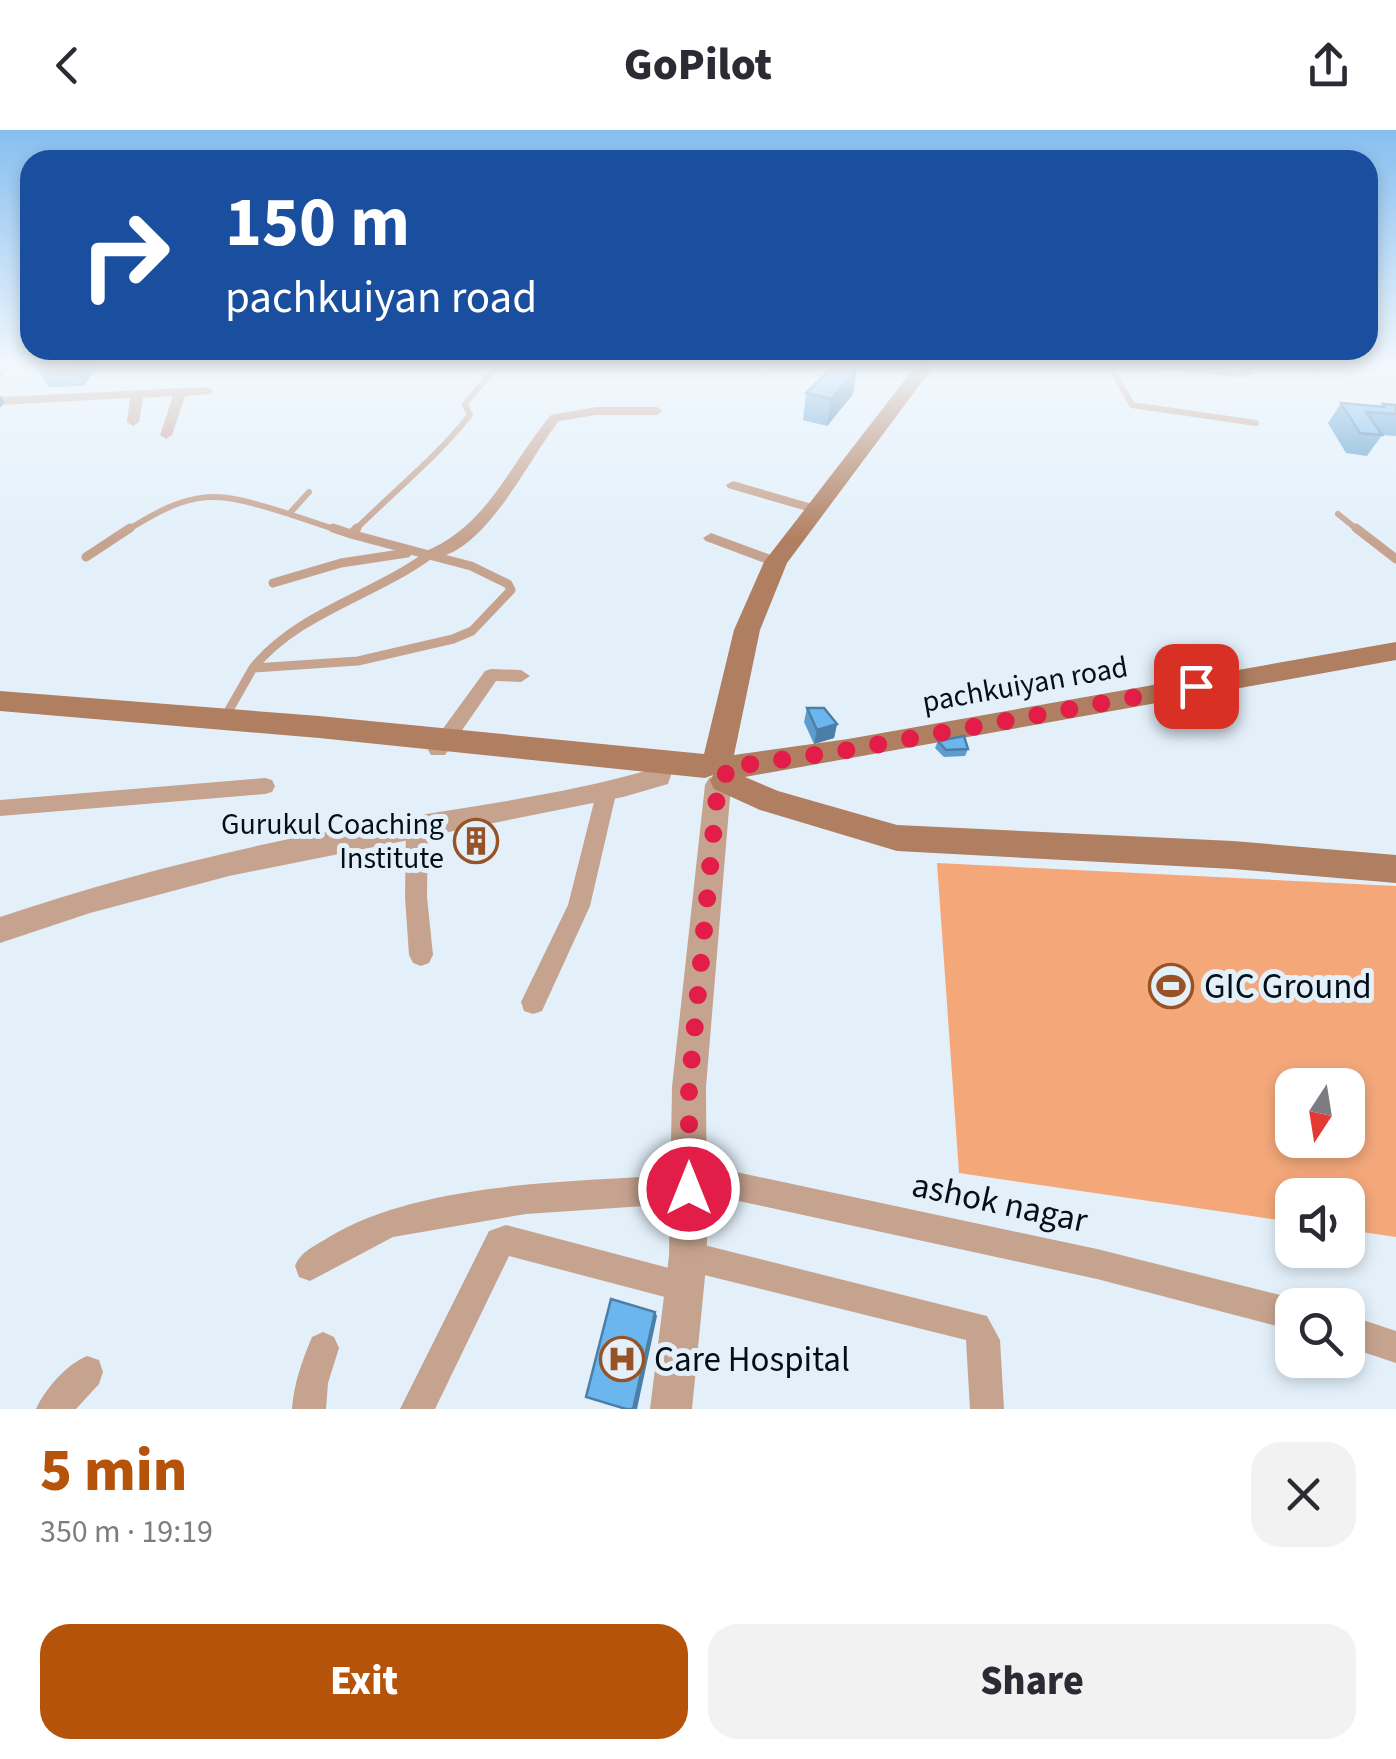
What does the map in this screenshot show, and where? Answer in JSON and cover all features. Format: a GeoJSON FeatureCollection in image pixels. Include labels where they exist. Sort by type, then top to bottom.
{"type":"FeatureCollection","features":[{"type":"Feature","properties":{"kind":"main road"},"geometry":{"type":"LineString","coordinates":[[717,772],[747,630],[776,562],[881,423]]}},
{"type":"Feature","properties":{"kind":"main road","name":"pachkuiyan road"},"geometry":{"type":"LineString","coordinates":[[717,772],[1396,652]]}},
{"type":"Feature","properties":{"kind":"main road"},"geometry":{"type":"LineString","coordinates":[[0,701],[119,717],[442,744]]}},
{"type":"Feature","properties":{"kind":"main road"},"geometry":{"type":"LineString","coordinates":[[0,715],[224,719],[717,772],[897,829],[1101,842],[1396,853]]}},
{"type":"Feature","properties":{"kind":"main road"},"geometry":{"type":"LineString","coordinates":[[1101,842],[1396,869]]}},
{"type":"Feature","properties":{"kind":"street"},"geometry":{"type":"LineString","coordinates":[[166,435],[170,423]]}},
{"type":"Feature","properties":{"kind":"street"},"geometry":{"type":"LineString","coordinates":[[428,555],[452,547],[470,534],[500,499],[521,462],[552,423]]}},
{"type":"Feature","properties":{"kind":"street"},"geometry":{"type":"LineString","coordinates":[[733,486],[814,510]]}},
{"type":"Feature","properties":{"kind":"street"},"geometry":{"type":"LineString","coordinates":[[711,538],[776,562]]}},
{"type":"Feature","properties":{"kind":"street"},"geometry":{"type":"LineString","coordinates":[[442,744],[491,675],[520,676]]}},
{"type":"Feature","properties":{"kind":"street"},"geometry":{"type":"LineString","coordinates":[[0,930],[197,872],[417,826],[606,794],[659,777],[663,766]]}},
{"type":"Feature","properties":{"kind":"street"},"geometry":{"type":"LineString","coordinates":[[671,1409],[686,1271],[689,1087],[717,772]]}},
{"type":"Feature","properties":{"kind":"street"},"geometry":{"type":"LineString","coordinates":[[0,808],[265,786]]}},
{"type":"Feature","properties":{"kind":"street"},"geometry":{"type":"LineString","coordinates":[[533,1002],[580,906],[606,794]]}},
{"type":"Feature","properties":{"kind":"street"},"geometry":{"type":"LineString","coordinates":[[417,826],[416,897],[421,955]]}},
{"type":"Feature","properties":{"kind":"street","name":"ashok nagar"},"geometry":{"type":"LineString","coordinates":[[310,1266],[358,1236],[393,1222],[526,1199],[689,1182],[1097,1264],[1275,1310]]}},
{"type":"Feature","properties":{"kind":"street"},"geometry":{"type":"LineString","coordinates":[[417,1409],[500,1242],[506,1240],[976,1327],[984,1340],[987,1409]]}},
{"type":"Feature","properties":{"kind":"street"},"geometry":{"type":"LineString","coordinates":[[1365,1337],[1396,1347]]}},
{"type":"Feature","properties":{"kind":"street"},"geometry":{"type":"LineString","coordinates":[[308,1409],[310,1384],[324,1348]]}},
{"type":"Feature","properties":{"kind":"street"},"geometry":{"type":"LineString","coordinates":[[52,1409],[87,1372]]}},
{"type":"Feature","properties":{"kind":"lane"},"geometry":{"type":"LineString","coordinates":[[351,534],[410,474],[444,448],[464,423]]}},
{"type":"Feature","properties":{"kind":"lane"},"geometry":{"type":"LineString","coordinates":[[289,514],[309,492]]}},
{"type":"Feature","properties":{"kind":"lane"},"geometry":{"type":"LineString","coordinates":[[86,556],[158,514],[202,496],[232,497],[471,566],[508,584],[511,590],[472,630],[453,639],[358,661],[254,668]]}},
{"type":"Feature","properties":{"kind":"lane"},"geometry":{"type":"LineString","coordinates":[[1338,514],[1396,559]]}},
{"type":"Feature","properties":{"kind":"lane"},"geometry":{"type":"LineString","coordinates":[[272,583],[341,563],[413,552]]}},
{"type":"Feature","properties":{"kind":"lane"},"geometry":{"type":"LineString","coordinates":[[224,719],[269,646],[397,580],[428,555]]}},
{"type":"Feature","properties":{"kind":"shaded area","name":"GIC Ground"},"geometry":{"type":"Polygon","coordinates":[[[937,863],[1396,886],[1396,1237],[1365,1232],[1365,1178],[1275,1178],[1275,1219],[959,1173],[937,863]]]}},
{"type":"Feature","properties":{"kind":"building"},"geometry":{"type":"Polygon","coordinates":[[[1353,423],[1373,423],[1382,435],[1360,433],[1353,423]]]}},
{"type":"Feature","properties":{"kind":"building"},"geometry":{"type":"Polygon","coordinates":[[[807,708],[824,708],[837,724],[817,730],[807,708]]]}},
{"type":"Feature","properties":{"kind":"building"},"geometry":{"type":"Polygon","coordinates":[[[964,736],[968,749],[946,750],[938,741],[964,736]]]}},
{"type":"Feature","properties":{"kind":"building"},"geometry":{"type":"Polygon","coordinates":[[[483,826],[478,840],[462,844],[469,829],[483,826]]]}},
{"type":"Feature","properties":{"kind":"building"},"geometry":{"type":"Polygon","coordinates":[[[611,1299],[655,1312],[633,1409],[586,1397],[611,1299]]]}},
{"type":"Feature","properties":{"kind":"place","name":"Gurukul Coaching Institute"},"geometry":{"type":"Point","coordinates":[476,841]}},
{"type":"Feature","properties":{"kind":"place","name":"GIC Ground"},"geometry":{"type":"Point","coordinates":[1171,986]}},
{"type":"Feature","properties":{"kind":"place","name":"Care Hospital"},"geometry":{"type":"Point","coordinates":[622,1359]}},
{"type":"Feature","properties":{"kind":"route"},"geometry":{"type":"LineString","coordinates":[[689,1189],[689,1087],[718,785],[728,772],[724,768],[848,750],[1196,686]]}}]}
